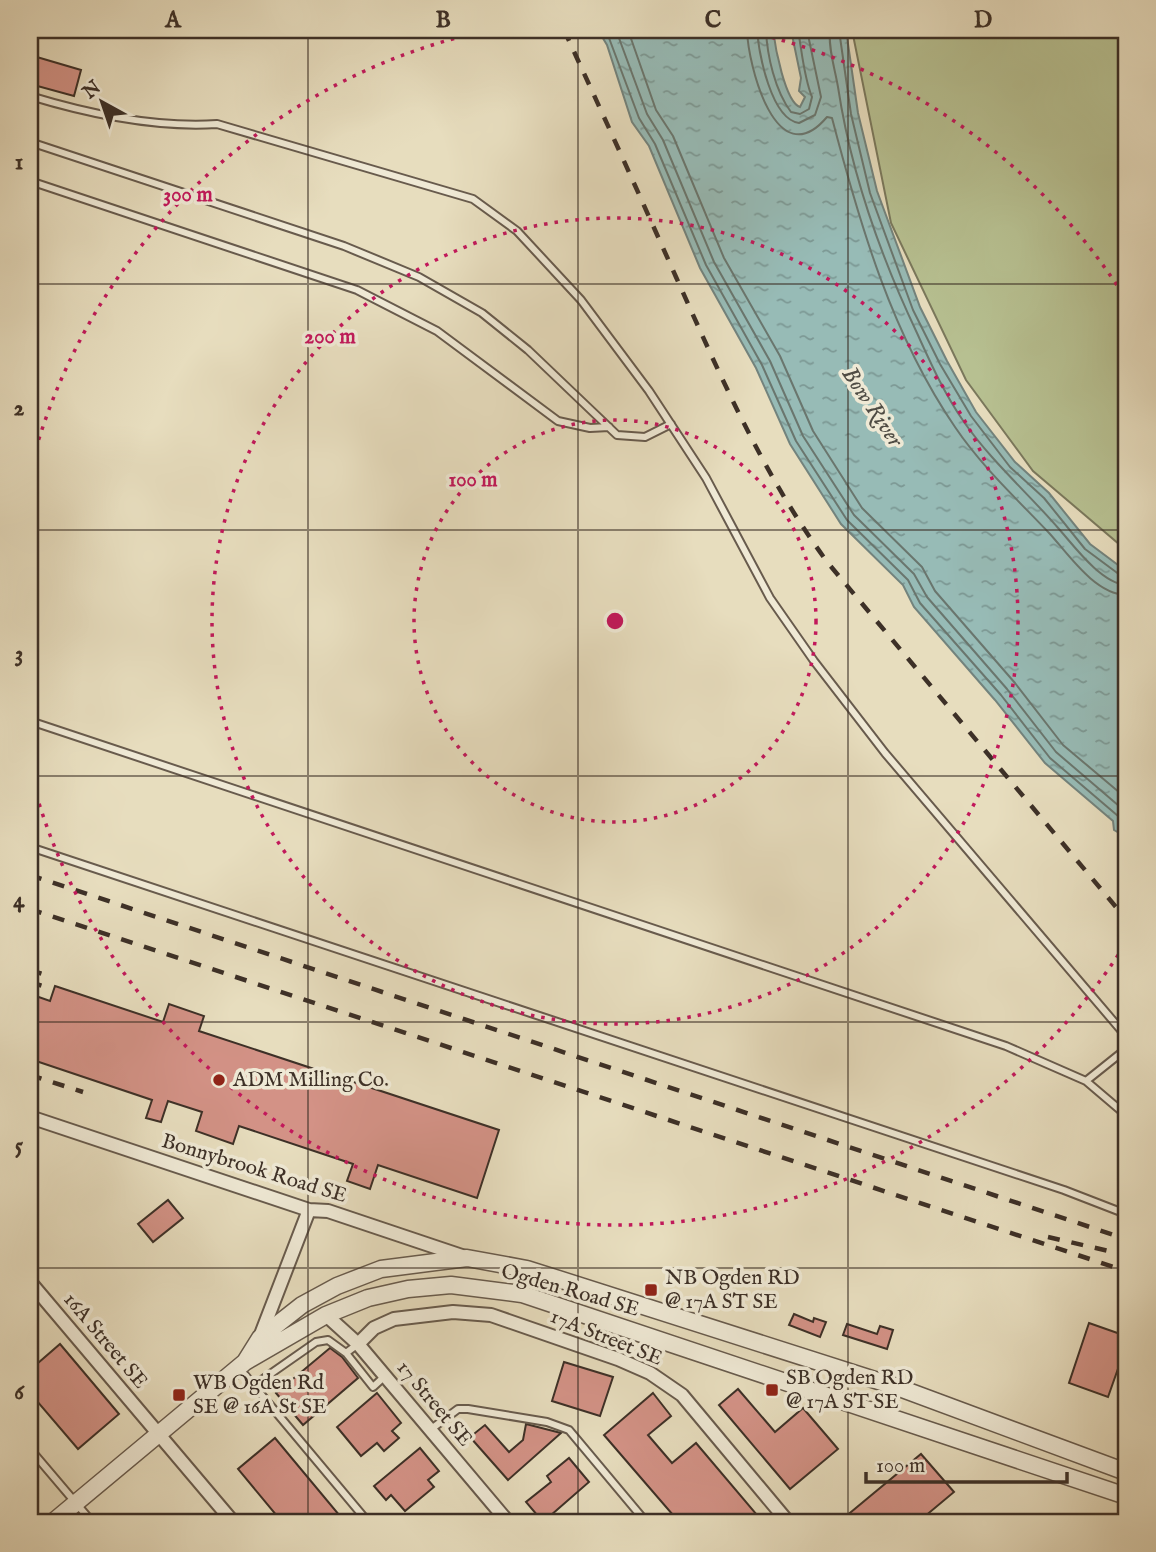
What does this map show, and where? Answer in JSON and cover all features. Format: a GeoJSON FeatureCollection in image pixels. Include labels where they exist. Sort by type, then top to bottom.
{"type":"FeatureCollection","features":[{"type":"Feature","properties":{"kind":"street","name":"Bonnybrook Road SE"},"geometry":{"type":"LineString","coordinates":[[30,1117],[309,1210],[328,1211],[467,1258]]}},
{"type":"Feature","properties":{"kind":"street","name":"Ogden Road SE"},"geometry":{"type":"LineString","coordinates":[[242,1365],[260,1338],[309,1210]]}},
{"type":"Feature","properties":{"kind":"street","name":"Ogden Road SE"},"geometry":{"type":"LineString","coordinates":[[260,1338],[302,1305],[337,1286],[381,1269],[467,1258],[527,1269],[897,1387],[1126,1472]]}},
{"type":"Feature","properties":{"kind":"street","name":"16A Street SE"},"geometry":{"type":"LineString","coordinates":[[30,1282],[233,1522]]}},
{"type":"Feature","properties":{"kind":"street","name":"Ogden Road SE"},"geometry":{"type":"LineString","coordinates":[[53,1522],[242,1365],[326,1315],[368,1298],[408,1289],[452,1285],[522,1294],[1126,1496]]}},
{"type":"Feature","properties":{"kind":"street","name":"17A Street SE"},"geometry":{"type":"LineString","coordinates":[[358,1344],[374,1328],[394,1319],[453,1312],[491,1315],[650,1373],[682,1395],[788,1522]]}},
{"type":"Feature","properties":{"kind":"street","name":"17 Street SE"},"geometry":{"type":"LineString","coordinates":[[326,1315],[358,1344],[508,1522]]}},
{"type":"Feature","properties":{"kind":"lane"},"geometry":{"type":"LineString","coordinates":[[30,96],[111,117],[188,126],[217,124],[472,199],[517,231],[581,300],[671,425],[706,478],[770,598],[814,661],[885,752],[1126,1036]]}},
{"type":"Feature","properties":{"kind":"lane"},"geometry":{"type":"LineString","coordinates":[[30,142],[344,246],[419,278],[482,313],[519,342],[617,435],[645,437],[671,425]]}},
{"type":"Feature","properties":{"kind":"lane"},"geometry":{"type":"LineString","coordinates":[[30,181],[357,290],[437,331],[558,421],[590,428],[609,427]]}},
{"type":"Feature","properties":{"kind":"lane"},"geometry":{"type":"LineString","coordinates":[[30,721],[1006,1046],[1086,1081],[1126,1115]]}},
{"type":"Feature","properties":{"kind":"lane"},"geometry":{"type":"LineString","coordinates":[[30,847],[1064,1190],[1126,1214]]}},
{"type":"Feature","properties":{"kind":"lane"},"geometry":{"type":"LineString","coordinates":[[1086,1081],[1126,1049]]}},
{"type":"Feature","properties":{"kind":"lane"},"geometry":{"type":"LineString","coordinates":[[253,1386],[323,1339],[337,1345],[346,1353],[373,1387],[385,1376]]}},
{"type":"Feature","properties":{"kind":"lane"},"geometry":{"type":"LineString","coordinates":[[346,1353],[358,1344]]}},
{"type":"Feature","properties":{"kind":"lane"},"geometry":{"type":"LineString","coordinates":[[242,1365],[253,1386],[368,1522]]}},
{"type":"Feature","properties":{"kind":"lane"},"geometry":{"type":"LineString","coordinates":[[430,1430],[458,1409],[547,1422],[569,1430],[646,1522]]}},
{"type":"Feature","properties":{"kind":"lane"},"geometry":{"type":"LineString","coordinates":[[30,1449],[92,1522]]}},
{"type":"Feature","properties":{"kind":"green space"},"geometry":{"type":"Polygon","coordinates":[[[852,30],[1126,30],[1126,550],[1033,471],[966,380],[891,223],[852,30]]]}},
{"type":"Feature","properties":{"kind":"water","name":"Bow River"},"geometry":{"type":"Polygon","coordinates":[[[598,30],[773,30],[785,85],[800,107],[805,97],[799,91],[801,78],[791,30],[846,30],[858,113],[877,191],[920,307],[947,361],[976,412],[1015,462],[1049,493],[1090,544],[1126,571],[1126,837],[1114,830],[1113,821],[1045,763],[995,700],[914,607],[903,585],[841,524],[790,444],[756,368],[700,268],[649,146],[632,122],[607,45],[598,30]]]}},
{"type":"Feature","properties":{"kind":"building"},"geometry":{"type":"Polygon","coordinates":[[[30,55],[81,70],[74,96],[30,84],[30,55]]]}},
{"type":"Feature","properties":{"kind":"building","name":"ADM Milling Co."},"geometry":{"type":"Polygon","coordinates":[[[55,986],[163,1022],[169,1004],[204,1016],[199,1031],[499,1130],[477,1198],[378,1165],[370,1189],[347,1181],[353,1164],[239,1126],[233,1144],[196,1131],[202,1112],[168,1101],[161,1122],[146,1118],[152,1100],[30,1059],[30,994],[50,1001],[55,986]]]}},
{"type":"Feature","properties":{"kind":"building"},"geometry":{"type":"Polygon","coordinates":[[[168,1200],[183,1218],[153,1242],[138,1224],[168,1200]]]}},
{"type":"Feature","properties":{"kind":"building"},"geometry":{"type":"Polygon","coordinates":[[[794,1314],[813,1322],[814,1318],[826,1322],[820,1337],[789,1325],[794,1314]]]}},
{"type":"Feature","properties":{"kind":"building"},"geometry":{"type":"Polygon","coordinates":[[[1089,1323],[1126,1336],[1126,1346],[1108,1397],[1069,1383],[1089,1323]]]}},
{"type":"Feature","properties":{"kind":"building"},"geometry":{"type":"Polygon","coordinates":[[[847,1324],[877,1334],[880,1326],[893,1330],[887,1349],[843,1335],[847,1324]]]}},
{"type":"Feature","properties":{"kind":"building"},"geometry":{"type":"Polygon","coordinates":[[[60,1344],[119,1414],[78,1449],[30,1393],[30,1370],[60,1344]]]}},
{"type":"Feature","properties":{"kind":"building"},"geometry":{"type":"Polygon","coordinates":[[[330,1348],[342,1357],[358,1378],[303,1425],[276,1393],[330,1348]]]}},
{"type":"Feature","properties":{"kind":"building"},"geometry":{"type":"Polygon","coordinates":[[[564,1362],[613,1377],[600,1416],[552,1401],[564,1362]]]}},
{"type":"Feature","properties":{"kind":"building"},"geometry":{"type":"Polygon","coordinates":[[[738,1389],[775,1432],[803,1408],[838,1449],[790,1489],[719,1405],[738,1389]]]}},
{"type":"Feature","properties":{"kind":"building"},"geometry":{"type":"Polygon","coordinates":[[[377,1393],[401,1423],[392,1431],[399,1438],[384,1451],[377,1443],[361,1456],[337,1427],[377,1393]]]}},
{"type":"Feature","properties":{"kind":"building"},"geometry":{"type":"Polygon","coordinates":[[[653,1393],[671,1416],[648,1435],[672,1463],[696,1443],[763,1522],[679,1522],[604,1435],[653,1393]]]}},
{"type":"Feature","properties":{"kind":"building"},"geometry":{"type":"Polygon","coordinates":[[[526,1424],[561,1433],[508,1480],[470,1437],[485,1425],[509,1452],[523,1440],[526,1424]]]}},
{"type":"Feature","properties":{"kind":"building"},"geometry":{"type":"Polygon","coordinates":[[[275,1438],[345,1522],[282,1522],[238,1469],[275,1438]]]}},
{"type":"Feature","properties":{"kind":"building"},"geometry":{"type":"Polygon","coordinates":[[[420,1448],[439,1471],[428,1480],[434,1487],[405,1511],[391,1495],[386,1500],[374,1486],[420,1448]]]}},
{"type":"Feature","properties":{"kind":"building"},"geometry":{"type":"Polygon","coordinates":[[[921,1454],[954,1492],[918,1522],[839,1522],[921,1454]]]}},
{"type":"Feature","properties":{"kind":"building"},"geometry":{"type":"Polygon","coordinates":[[[569,1458],[589,1482],[543,1522],[526,1502],[551,1482],[547,1476],[569,1458]]]}},
{"type":"Feature","properties":{"kind":"railway"},"geometry":{"type":"LineString","coordinates":[[564,30],[744,424],[805,530],[828,563],[1126,919]]}},
{"type":"Feature","properties":{"kind":"railway"},"geometry":{"type":"LineString","coordinates":[[30,875],[1126,1239]]}},
{"type":"Feature","properties":{"kind":"railway"},"geometry":{"type":"LineString","coordinates":[[30,909],[1126,1271]]}},
{"type":"Feature","properties":{"kind":"railway"},"geometry":{"type":"LineString","coordinates":[[30,970],[52,977]]}},
{"type":"Feature","properties":{"kind":"railway"},"geometry":{"type":"LineString","coordinates":[[30,982],[49,988]]}},
{"type":"Feature","properties":{"kind":"railway"},"geometry":{"type":"LineString","coordinates":[[30,1075],[83,1092]]}},
{"type":"Feature","properties":{"kind":"railway"},"geometry":{"type":"LineString","coordinates":[[1048,1237],[1126,1255]]}},
{"type":"Feature","properties":{"kind":"place","name":"ADM Milling Co."},"geometry":{"type":"Point","coordinates":[219,1080]}},
{"type":"Feature","properties":{"kind":"place","name":"NB Ogden RD @ 17A ST SE"},"geometry":{"type":"Point","coordinates":[651,1290]}},
{"type":"Feature","properties":{"kind":"place","name":"SB Ogden RD @ 17A ST SE"},"geometry":{"type":"Point","coordinates":[772,1390]}},
{"type":"Feature","properties":{"kind":"place","name":"WB Ogden Rd SE @ 16A St SE"},"geometry":{"type":"Point","coordinates":[179,1395]}}]}
